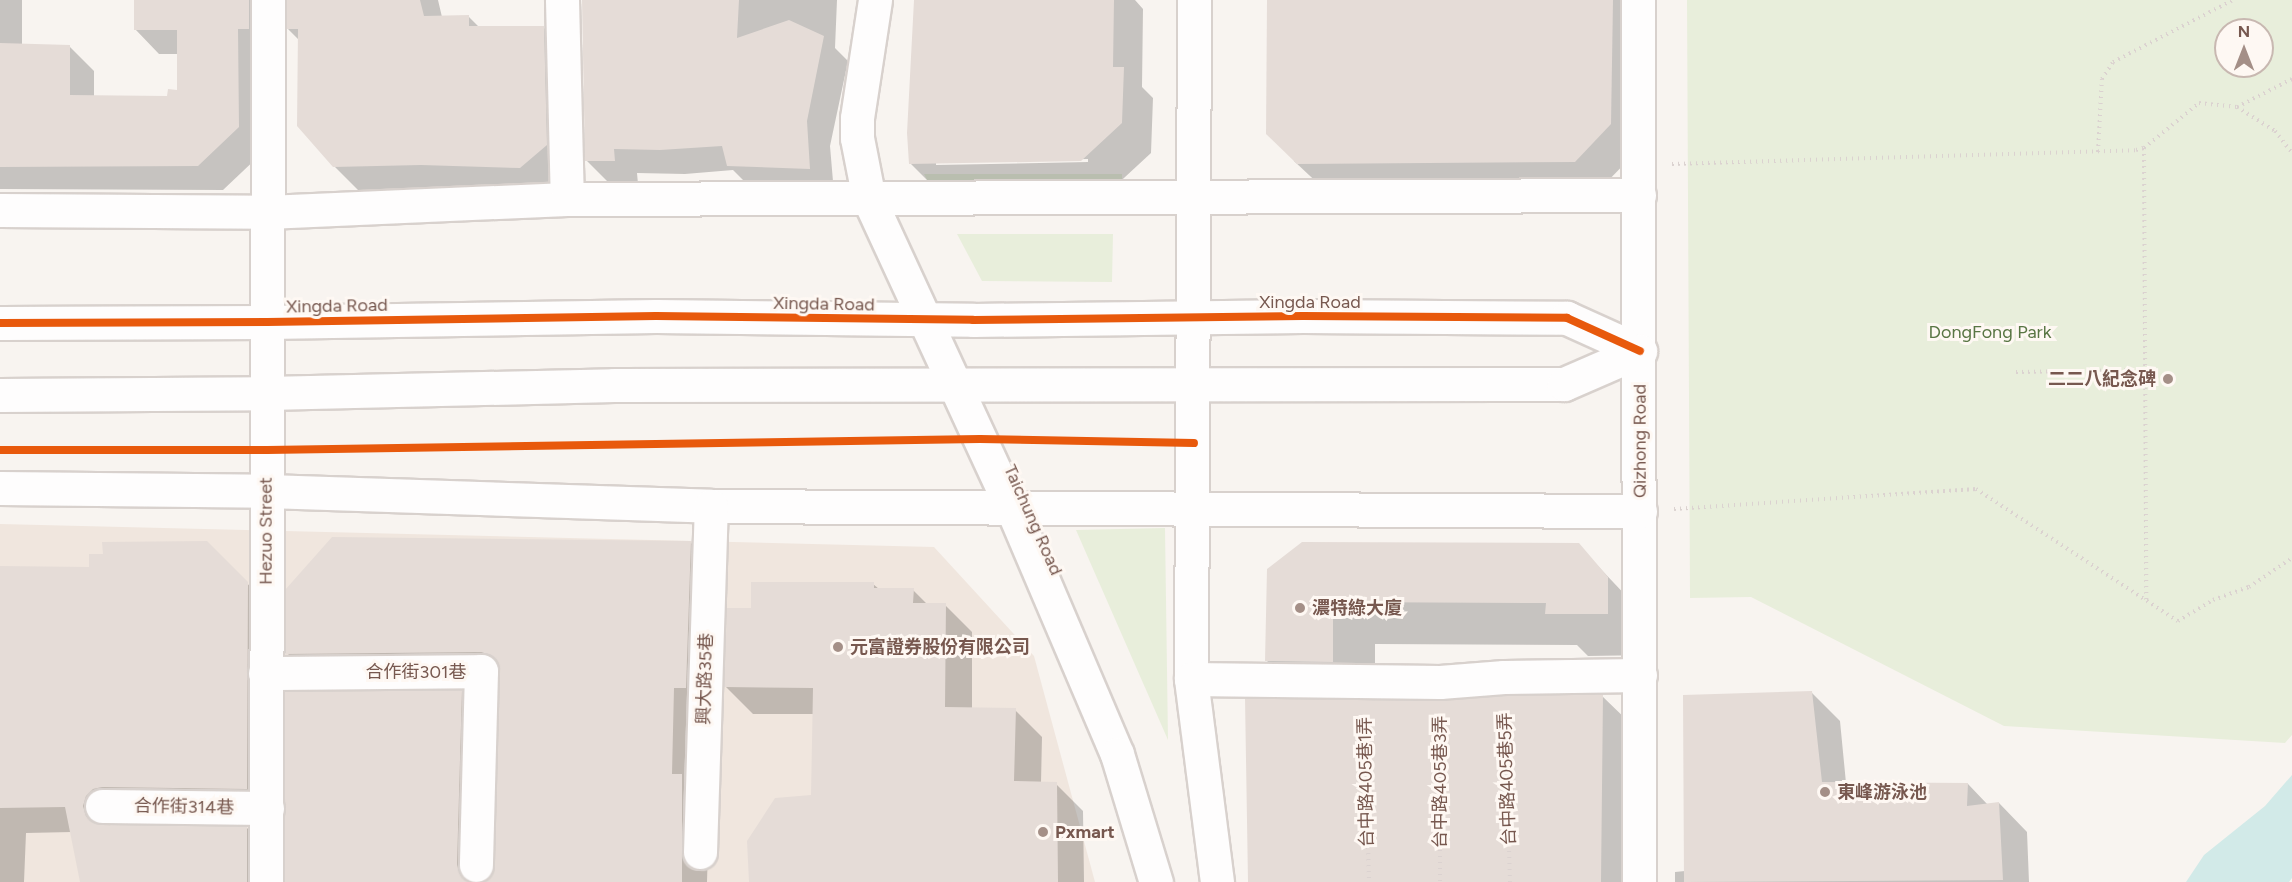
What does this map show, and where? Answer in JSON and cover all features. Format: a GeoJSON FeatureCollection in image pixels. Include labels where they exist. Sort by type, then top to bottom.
{"type":"FeatureCollection","features":[{"type":"Feature","properties":{"kind":"street","name":"Hezuo Street"},"geometry":{"type":"LineString","coordinates":[[266,882],[268,0]]}},
{"type":"Feature","properties":{"kind":"street"},"geometry":{"type":"LineString","coordinates":[[562,0],[567,199]]}},
{"type":"Feature","properties":{"kind":"street","name":"Taichung Road"},"geometry":{"type":"LineString","coordinates":[[875,0],[857,118],[857,138],[868,199],[1012,508],[1117,754],[1156,882]]}},
{"type":"Feature","properties":{"kind":"street"},"geometry":{"type":"LineString","coordinates":[[1194,0],[1191,678],[1217,882]]}},
{"type":"Feature","properties":{"kind":"street","name":"Qizhong Road"},"geometry":{"type":"LineString","coordinates":[[1638,0],[1639,882]]}},
{"type":"Feature","properties":{"kind":"street"},"geometry":{"type":"LineString","coordinates":[[0,210],[267,212],[567,199],[1194,197],[1639,180]]}},
{"type":"Feature","properties":{"kind":"street","name":"Xingda Road"},"geometry":{"type":"LineString","coordinates":[[0,324],[656,316],[925,319],[1567,318],[1640,351]]}},
{"type":"Feature","properties":{"kind":"street"},"geometry":{"type":"LineString","coordinates":[[0,395],[267,393],[614,386],[1564,384],[1640,351]]}},
{"type":"Feature","properties":{"kind":"street"},"geometry":{"type":"LineString","coordinates":[[0,488],[267,491],[711,506],[1640,511]]}},
{"type":"Feature","properties":{"kind":"street","name":"興大路35巷"},"geometry":{"type":"LineString","coordinates":[[700,852],[711,506]]}},
{"type":"Feature","properties":{"kind":"street","name":"合作街301巷"},"geometry":{"type":"LineString","coordinates":[[266,673],[481,671],[476,865]]}},
{"type":"Feature","properties":{"kind":"street"},"geometry":{"type":"LineString","coordinates":[[1191,678],[1440,682],[1504,677],[1640,675]]}},
{"type":"Feature","properties":{"kind":"street","name":"合作街314巷"},"geometry":{"type":"LineString","coordinates":[[102,806],[267,808]]}},
{"type":"Feature","properties":{"kind":"path"},"geometry":{"type":"LineString","coordinates":[[2098,152],[2102,79],[2113,62],[2233,0]]}},
{"type":"Feature","properties":{"kind":"path"},"geometry":{"type":"LineString","coordinates":[[1639,180],[2144,148],[2199,104],[2237,106],[2292,79]]}},
{"type":"Feature","properties":{"kind":"path"},"geometry":{"type":"LineString","coordinates":[[2237,106],[2275,131],[2292,153]]}},
{"type":"Feature","properties":{"kind":"path"},"geometry":{"type":"LineString","coordinates":[[2144,148],[2145,600]]}},
{"type":"Feature","properties":{"kind":"path"},"geometry":{"type":"LineString","coordinates":[[2016,372],[2145,370]]}},
{"type":"Feature","properties":{"kind":"path"},"geometry":{"type":"LineString","coordinates":[[1640,511],[1976,489],[2178,621],[2213,600],[2248,587],[2292,558]]}},
{"type":"Feature","properties":{"kind":"shaded area"},"geometry":{"type":"Polygon","coordinates":[[[0,524],[934,547],[1034,656],[1095,882],[0,882],[0,524]]]}},
{"type":"Feature","properties":{"kind":"green space","name":"DongFong Park"},"geometry":{"type":"Polygon","coordinates":[[[1687,0],[2292,0],[2292,735],[2285,743],[2004,726],[1751,597],[1690,598],[1687,0]]]}},
{"type":"Feature","properties":{"kind":"green space"},"geometry":{"type":"Polygon","coordinates":[[[924,174],[1122,174],[1122,200],[936,198],[924,174]]]}},
{"type":"Feature","properties":{"kind":"green space"},"geometry":{"type":"Polygon","coordinates":[[[957,234],[1113,234],[1112,282],[982,281],[957,234]]]}},
{"type":"Feature","properties":{"kind":"green space"},"geometry":{"type":"Polygon","coordinates":[[[1165,528],[1168,740],[1076,530],[1165,528]]]}},
{"type":"Feature","properties":{"kind":"water"},"geometry":{"type":"Polygon","coordinates":[[[2292,775],[2292,878],[2289,882],[2186,882],[2204,855],[2265,806],[2292,775]]]}},
{"type":"Feature","properties":{"kind":"building"},"geometry":{"type":"Polygon","coordinates":[[[134,0],[249,0],[249,29],[238,29],[239,127],[198,166],[0,167],[0,43],[70,45],[70,95],[167,96],[168,89],[177,90],[177,30],[134,30],[134,0]]]}},
{"type":"Feature","properties":{"kind":"building"},"geometry":{"type":"Polygon","coordinates":[[[287,0],[420,0],[424,16],[469,15],[469,26],[544,26],[547,145],[520,168],[421,165],[333,167],[297,126],[298,29],[287,29],[287,0]]]}},
{"type":"Feature","properties":{"kind":"building"},"geometry":{"type":"Polygon","coordinates":[[[582,0],[739,0],[737,38],[789,20],[824,36],[807,121],[810,169],[727,166],[722,146],[660,150],[614,149],[615,161],[585,161],[582,0]]]}},
{"type":"Feature","properties":{"kind":"building"},"geometry":{"type":"Polygon","coordinates":[[[914,0],[1114,0],[1113,67],[1124,67],[1122,123],[1081,161],[909,164],[907,133],[914,0]]]}},
{"type":"Feature","properties":{"kind":"building"},"geometry":{"type":"Polygon","coordinates":[[[1267,0],[1613,0],[1611,124],[1575,162],[1297,164],[1266,134],[1267,0]]]}},
{"type":"Feature","properties":{"kind":"building"},"geometry":{"type":"Polygon","coordinates":[[[332,537],[691,541],[686,688],[674,688],[672,774],[682,774],[682,882],[483,882],[492,875],[495,865],[500,671],[498,662],[491,655],[481,652],[285,654],[285,590],[332,537]]]}},
{"type":"Feature","properties":{"kind":"building"},"geometry":{"type":"Polygon","coordinates":[[[207,541],[248,582],[247,789],[102,787],[93,789],[86,796],[83,806],[86,816],[92,822],[102,825],[247,827],[247,882],[80,882],[65,807],[0,808],[0,566],[89,567],[89,554],[103,554],[102,542],[207,541]]]}},
{"type":"Feature","properties":{"kind":"building","name":"濃特綠大廈"},"geometry":{"type":"Polygon","coordinates":[[[1302,542],[1579,543],[1608,577],[1608,614],[1545,614],[1546,603],[1333,602],[1333,662],[1265,661],[1267,569],[1302,542]]]}},
{"type":"Feature","properties":{"kind":"building"},"geometry":{"type":"Polygon","coordinates":[[[751,582],[874,582],[874,588],[914,588],[913,603],[946,603],[945,707],[1016,708],[1014,781],[1057,782],[1058,882],[749,882],[747,841],[775,798],[811,795],[813,688],[724,687],[727,608],[751,608],[751,582]]]}},
{"type":"Feature","properties":{"kind":"building"},"geometry":{"type":"Polygon","coordinates":[[[462,690],[457,865],[460,874],[469,882],[285,882],[285,692],[462,690]]]}},
{"type":"Feature","properties":{"kind":"building","name":"東峰游泳池"},"geometry":{"type":"Polygon","coordinates":[[[1812,691],[1822,782],[1968,783],[1967,806],[1999,802],[2003,880],[1684,882],[1683,695],[1812,691]]]}},
{"type":"Feature","properties":{"kind":"building"},"geometry":{"type":"Polygon","coordinates":[[[1603,694],[1601,882],[1248,882],[1245,698],[1440,701],[1505,696],[1603,694]]]}},
{"type":"Feature","properties":{"kind":"cycle path"},"geometry":{"type":"LineString","coordinates":[[0,323],[267,322],[656,316],[973,320],[1303,316],[1567,318],[1640,351]]}},
{"type":"Feature","properties":{"kind":"cycle path"},"geometry":{"type":"LineString","coordinates":[[0,450],[267,450],[980,439],[1194,443]]}},
{"type":"Feature","properties":{"kind":"place","name":"二二八紀念碑"},"geometry":{"type":"Point","coordinates":[2168,379]}},
{"type":"Feature","properties":{"kind":"place","name":"濃特綠大廈"},"geometry":{"type":"Point","coordinates":[1300,608]}},
{"type":"Feature","properties":{"kind":"place","name":"元富證券股份有限公司"},"geometry":{"type":"Point","coordinates":[838,647]}},
{"type":"Feature","properties":{"kind":"place","name":"東峰游泳池"},"geometry":{"type":"Point","coordinates":[1825,792]}},
{"type":"Feature","properties":{"kind":"place","name":"Pxmart"},"geometry":{"type":"Point","coordinates":[1043,832]}}]}
